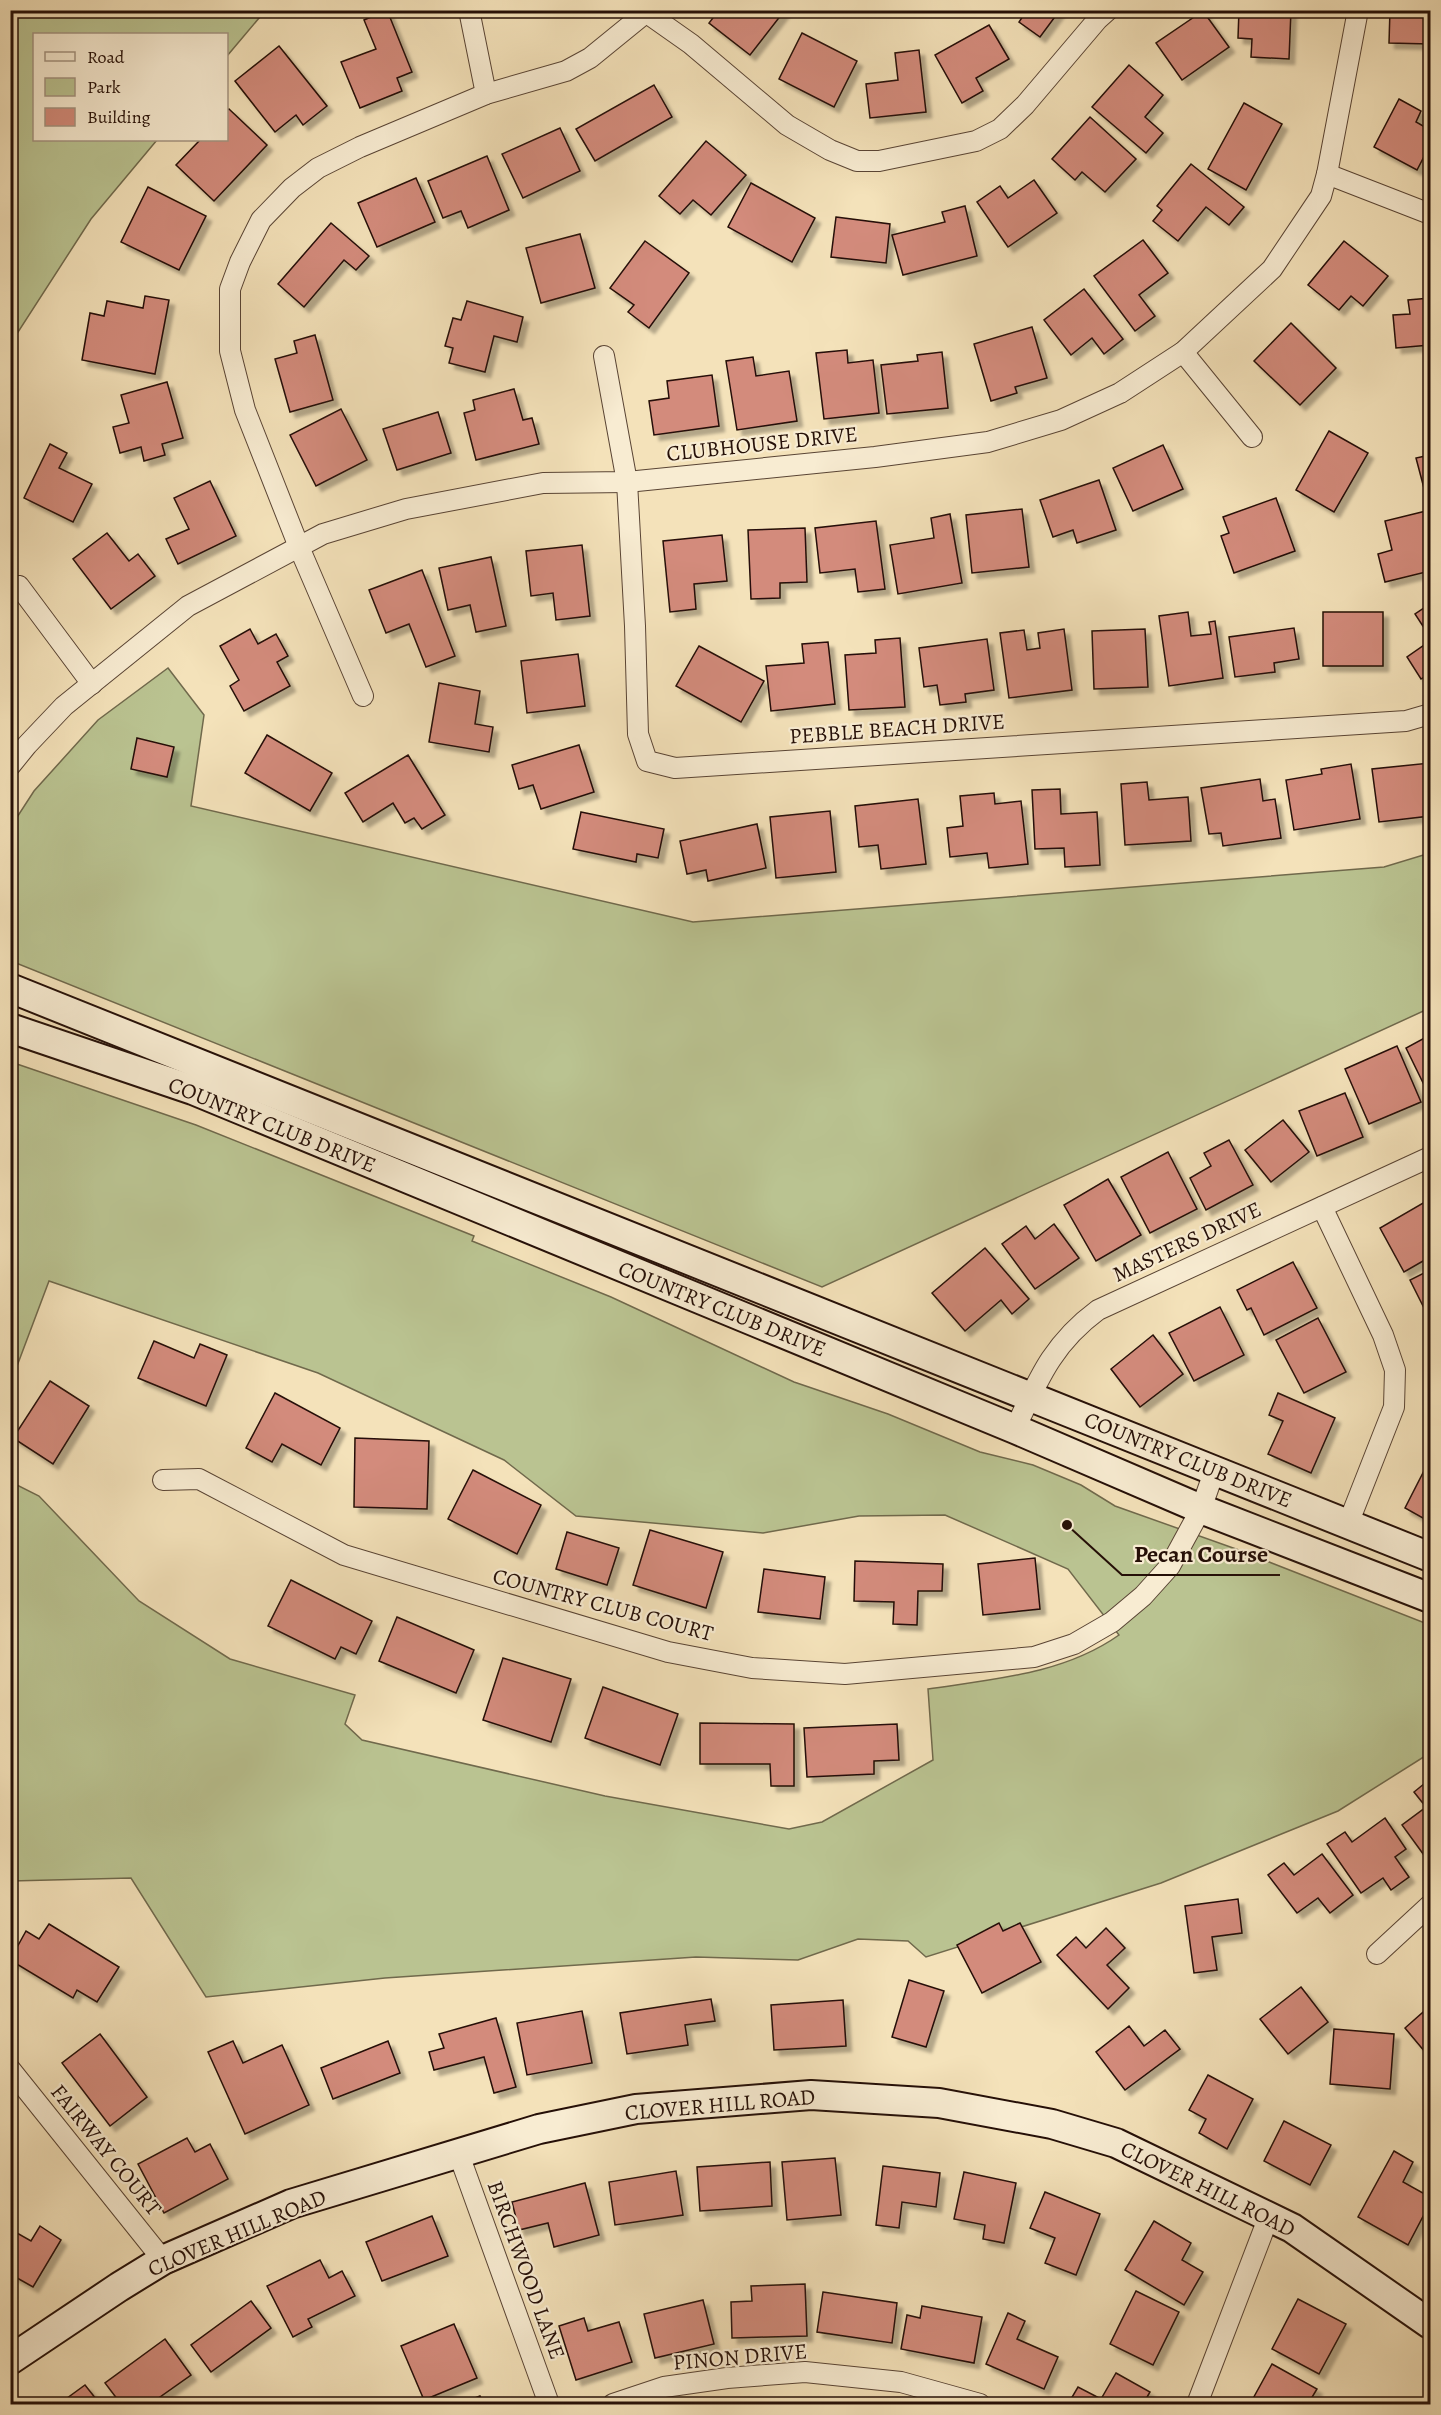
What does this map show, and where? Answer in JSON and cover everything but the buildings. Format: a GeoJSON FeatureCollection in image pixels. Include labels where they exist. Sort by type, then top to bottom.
{"type":"FeatureCollection","features":[{"type":"Feature","properties":{"kind":"main road","name":"COUNTRY CLUB DRIVE"},"geometry":{"type":"LineString","coordinates":[[10,988],[1431,1557]]}},
{"type":"Feature","properties":{"kind":"main road","name":"COUNTRY CLUB DRIVE"},"geometry":{"type":"LineString","coordinates":[[10,1028],[193,1090],[1015,1429],[1201,1509],[1431,1598]]}},
{"type":"Feature","properties":{"kind":"main road","name":"CLOVER HILL ROAD"},"geometry":{"type":"LineString","coordinates":[[10,2360],[163,2260],[291,2204],[539,2128],[636,2109],[811,2095],[939,2103],[1052,2124],[1116,2143],[1292,2228],[1431,2324]]}},
{"type":"Feature","properties":{"kind":"street"},"geometry":{"type":"LineString","coordinates":[[469,10],[486,94]]}},
{"type":"Feature","properties":{"kind":"street"},"geometry":{"type":"LineString","coordinates":[[363,696],[299,547],[245,410],[230,351],[230,289],[240,262],[261,220],[292,188],[318,168],[360,147],[486,94],[566,71],[582,63],[648,12],[691,44],[788,125],[830,150],[857,161],[879,161],[976,141],[1000,129],[1025,105],[1107,10]]}},
{"type":"Feature","properties":{"kind":"street","name":"CLUBHOUSE DRIVE"},"geometry":{"type":"LineString","coordinates":[[10,766],[64,706],[188,606],[323,534],[417,507],[543,483],[627,482],[875,457],[988,442],[1061,420],[1120,393],[1183,352],[1272,269],[1321,196],[1358,10]]}},
{"type":"Feature","properties":{"kind":"street"},"geometry":{"type":"LineString","coordinates":[[1327,174],[1431,214]]}},
{"type":"Feature","properties":{"kind":"street"},"geometry":{"type":"LineString","coordinates":[[1183,352],[1252,437]]}},
{"type":"Feature","properties":{"kind":"street"},"geometry":{"type":"LineString","coordinates":[[604,356],[627,482]]}},
{"type":"Feature","properties":{"kind":"street","name":"PEBBLE BEACH DRIVE"},"geometry":{"type":"LineString","coordinates":[[627,482],[638,734],[647,761],[675,768],[1406,721],[1431,714]]}},
{"type":"Feature","properties":{"kind":"street"},"geometry":{"type":"LineString","coordinates":[[19,586],[92,684]]}},
{"type":"Feature","properties":{"kind":"street","name":"MASTERS DRIVE"},"geometry":{"type":"LineString","coordinates":[[1015,1429],[1056,1349],[1077,1325],[1098,1310],[1431,1157]]}},
{"type":"Feature","properties":{"kind":"street"},"geometry":{"type":"LineString","coordinates":[[1322,1207],[1383,1335],[1395,1370],[1394,1407],[1348,1524]]}},
{"type":"Feature","properties":{"kind":"street","name":"COUNTRY CLUB COURT"},"geometry":{"type":"LineString","coordinates":[[164,1480],[199,1479],[344,1555],[668,1652],[752,1668],[845,1674],[1034,1657],[1074,1644],[1112,1622],[1143,1596],[1170,1566],[1201,1509],[1214,1472]]}},
{"type":"Feature","properties":{"kind":"street"},"geometry":{"type":"LineString","coordinates":[[1377,1954],[1431,1905]]}},
{"type":"Feature","properties":{"kind":"street","name":"FAIRWAY COURT"},"geometry":{"type":"LineString","coordinates":[[10,2069],[163,2260]]}},
{"type":"Feature","properties":{"kind":"street","name":"BIRCHWOOD LANE"},"geometry":{"type":"LineString","coordinates":[[458,2152],[549,2404]]}},
{"type":"Feature","properties":{"kind":"street"},"geometry":{"type":"LineString","coordinates":[[1197,2404],[1269,2216]]}},
{"type":"Feature","properties":{"kind":"street","name":"PINON DRIVE"},"geometry":{"type":"LineString","coordinates":[[613,2404],[664,2387],[726,2378],[806,2372],[900,2382],[980,2404]]}},
{"type":"Feature","properties":{"kind":"green space"},"geometry":{"type":"Polygon","coordinates":[[[11,10],[265,11],[228,55],[228,33],[33,33],[33,141],[156,141],[91,219],[11,343],[11,10]]]}},
{"type":"Feature","properties":{"kind":"green space"},"geometry":{"type":"Polygon","coordinates":[[[168,668],[204,715],[191,806],[693,922],[1384,867],[1430,853],[1430,1008],[822,1287],[11,961],[10,828],[34,791],[98,720],[168,668]]]}},
{"type":"Feature","properties":{"kind":"green space"},"geometry":{"type":"Polygon","coordinates":[[[11,1062],[196,1125],[474,1236],[472,1241],[611,1297],[794,1382],[888,1414],[980,1452],[1033,1465],[1081,1485],[1115,1506],[1236,1549],[1430,1625],[1430,1753],[1338,1811],[1161,1883],[926,1957],[908,1941],[858,1939],[798,1960],[696,1957],[385,1978],[206,1997],[131,1878],[11,1881],[11,1482],[39,1496],[139,1601],[230,1659],[355,1695],[345,1724],[362,1740],[605,1796],[789,1829],[822,1822],[933,1760],[928,1689],[1003,1678],[1052,1667],[1098,1648],[1119,1635],[1068,1569],[945,1515],[859,1516],[763,1533],[576,1516],[504,1460],[318,1373],[49,1281],[11,1382],[11,1062]]]}},
{"type":"Feature","properties":{"kind":"place","name":"Pecan Course"},"geometry":{"type":"Point","coordinates":[1067,1525]}}]}
